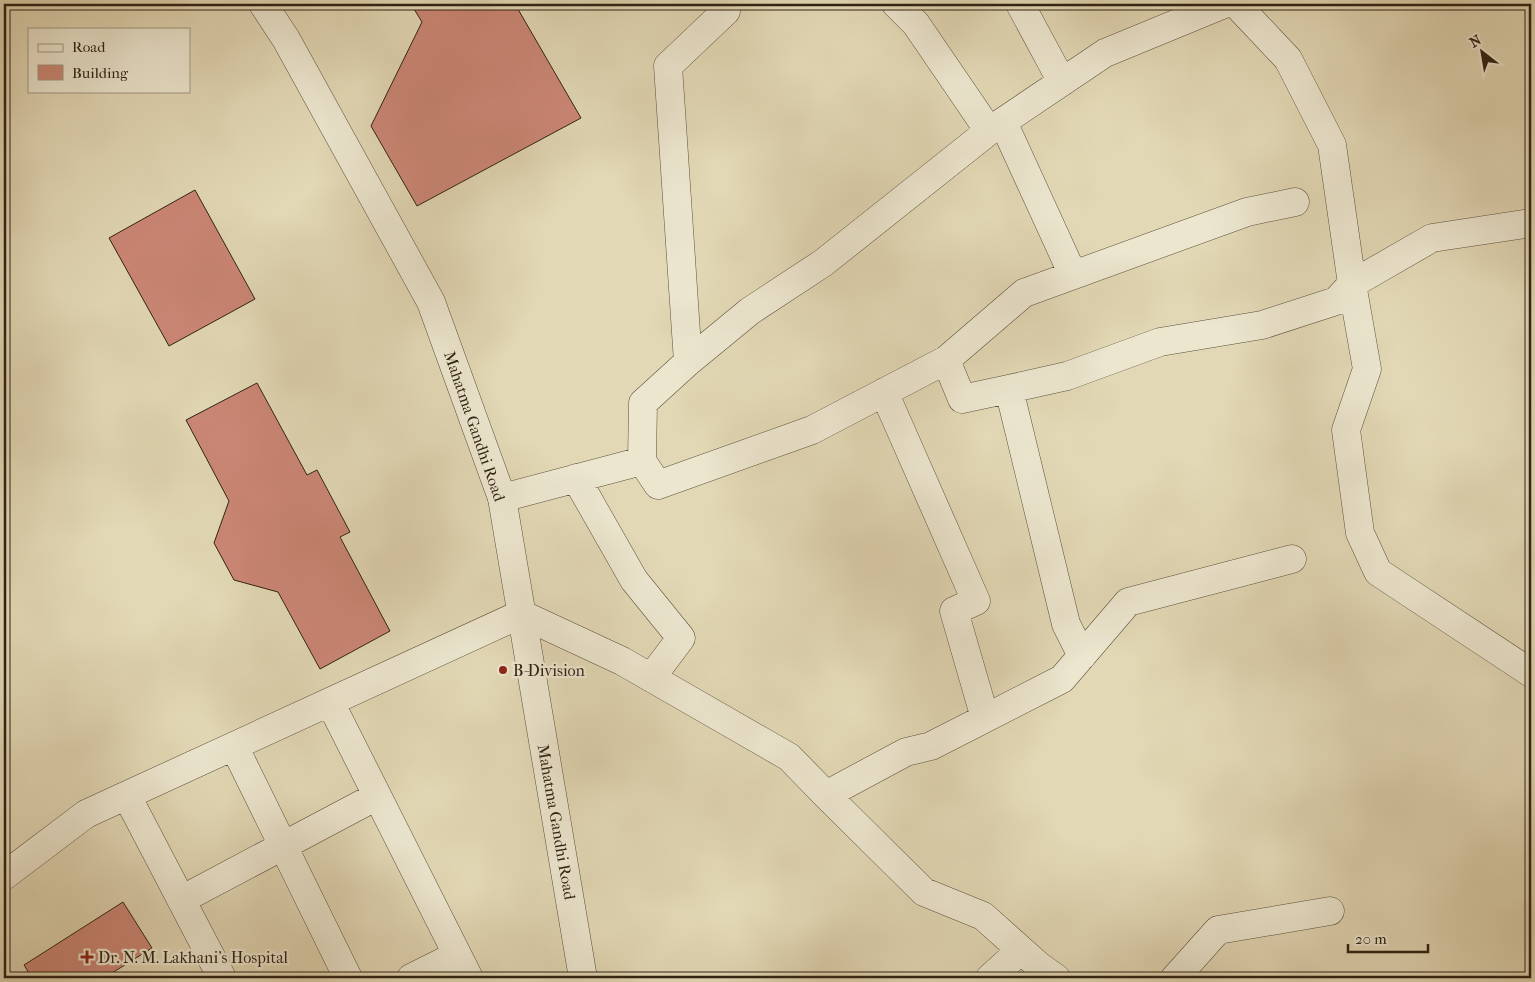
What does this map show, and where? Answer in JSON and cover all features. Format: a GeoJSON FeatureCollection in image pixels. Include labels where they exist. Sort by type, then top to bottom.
{"type":"FeatureCollection","features":[{"type":"Feature","properties":{"kind":"street","name":"Mahatma Gandhi Road"},"geometry":{"type":"LineString","coordinates":[[263,4],[286,39],[431,302],[502,498],[583,978]]}},
{"type":"Feature","properties":{"kind":"street"},"geometry":{"type":"LineString","coordinates":[[688,362],[668,66],[726,11],[721,4]]}},
{"type":"Feature","properties":{"kind":"street"},"geometry":{"type":"LineString","coordinates":[[896,4],[916,24],[996,126],[1073,275]]}},
{"type":"Feature","properties":{"kind":"street"},"geometry":{"type":"LineString","coordinates":[[1020,4],[1062,82]]}},
{"type":"Feature","properties":{"kind":"street"},"geometry":{"type":"LineString","coordinates":[[1224,4],[1104,53],[996,126],[823,263],[750,311],[688,362],[643,403],[642,461],[658,485],[812,430],[946,360],[1024,293],[1247,212],[1295,202]]}},
{"type":"Feature","properties":{"kind":"street"},"geometry":{"type":"LineString","coordinates":[[1236,4],[1288,59],[1332,145],[1352,284],[1367,369],[1346,430],[1360,533],[1378,572],[1531,673]]}},
{"type":"Feature","properties":{"kind":"street"},"geometry":{"type":"LineString","coordinates":[[946,360],[962,400],[1067,376],[1160,342],[1262,325],[1336,300],[1352,284],[1432,238],[1531,223]]}},
{"type":"Feature","properties":{"kind":"street"},"geometry":{"type":"LineString","coordinates":[[1009,389],[1066,624],[1082,656]]}},
{"type":"Feature","properties":{"kind":"street"},"geometry":{"type":"LineString","coordinates":[[884,392],[976,601],[954,611],[985,718]]}},
{"type":"Feature","properties":{"kind":"street"},"geometry":{"type":"LineString","coordinates":[[502,498],[642,461]]}},
{"type":"Feature","properties":{"kind":"street"},"geometry":{"type":"LineString","coordinates":[[576,478],[634,580],[681,638],[651,678]]}},
{"type":"Feature","properties":{"kind":"street"},"geometry":{"type":"LineString","coordinates":[[826,795],[906,752],[931,746],[1062,679],[1128,602],[1292,559]]}},
{"type":"Feature","properties":{"kind":"street"},"geometry":{"type":"LineString","coordinates":[[4,876],[86,814],[521,614],[622,661],[789,757],[924,892],[983,916],[1039,966],[1056,978]]}},
{"type":"Feature","properties":{"kind":"street"},"geometry":{"type":"LineString","coordinates":[[330,702],[463,966],[411,978]]}},
{"type":"Feature","properties":{"kind":"street"},"geometry":{"type":"LineString","coordinates":[[234,746],[348,978]]}},
{"type":"Feature","properties":{"kind":"street"},"geometry":{"type":"LineString","coordinates":[[127,796],[222,978]]}},
{"type":"Feature","properties":{"kind":"street"},"geometry":{"type":"LineString","coordinates":[[181,900],[377,796]]}},
{"type":"Feature","properties":{"kind":"street"},"geometry":{"type":"LineString","coordinates":[[1175,978],[1218,930],[1330,911]]}},
{"type":"Feature","properties":{"kind":"street"},"geometry":{"type":"LineString","coordinates":[[990,978],[1022,950]]}},
{"type":"Feature","properties":{"kind":"building"},"geometry":{"type":"Polygon","coordinates":[[[411,4],[515,4],[581,118],[417,206],[371,126],[422,22],[411,4]]]}},
{"type":"Feature","properties":{"kind":"building"},"geometry":{"type":"Polygon","coordinates":[[[195,190],[255,299],[169,346],[109,238],[195,190]]]}},
{"type":"Feature","properties":{"kind":"building"},"geometry":{"type":"Polygon","coordinates":[[[257,383],[307,475],[317,470],[350,532],[340,537],[390,631],[320,669],[278,592],[234,580],[214,543],[229,501],[186,420],[257,383]]]}},
{"type":"Feature","properties":{"kind":"building"},"geometry":{"type":"Polygon","coordinates":[[[123,902],[152,948],[104,978],[32,978],[24,965],[123,902]]]}},
{"type":"Feature","properties":{"kind":"place","name":"B-Division"},"geometry":{"type":"Point","coordinates":[503,670]}},
{"type":"Feature","properties":{"kind":"place","name":"Dr. N. M. Lakhani's Hospital"},"geometry":{"type":"Point","coordinates":[87,957]}}]}
